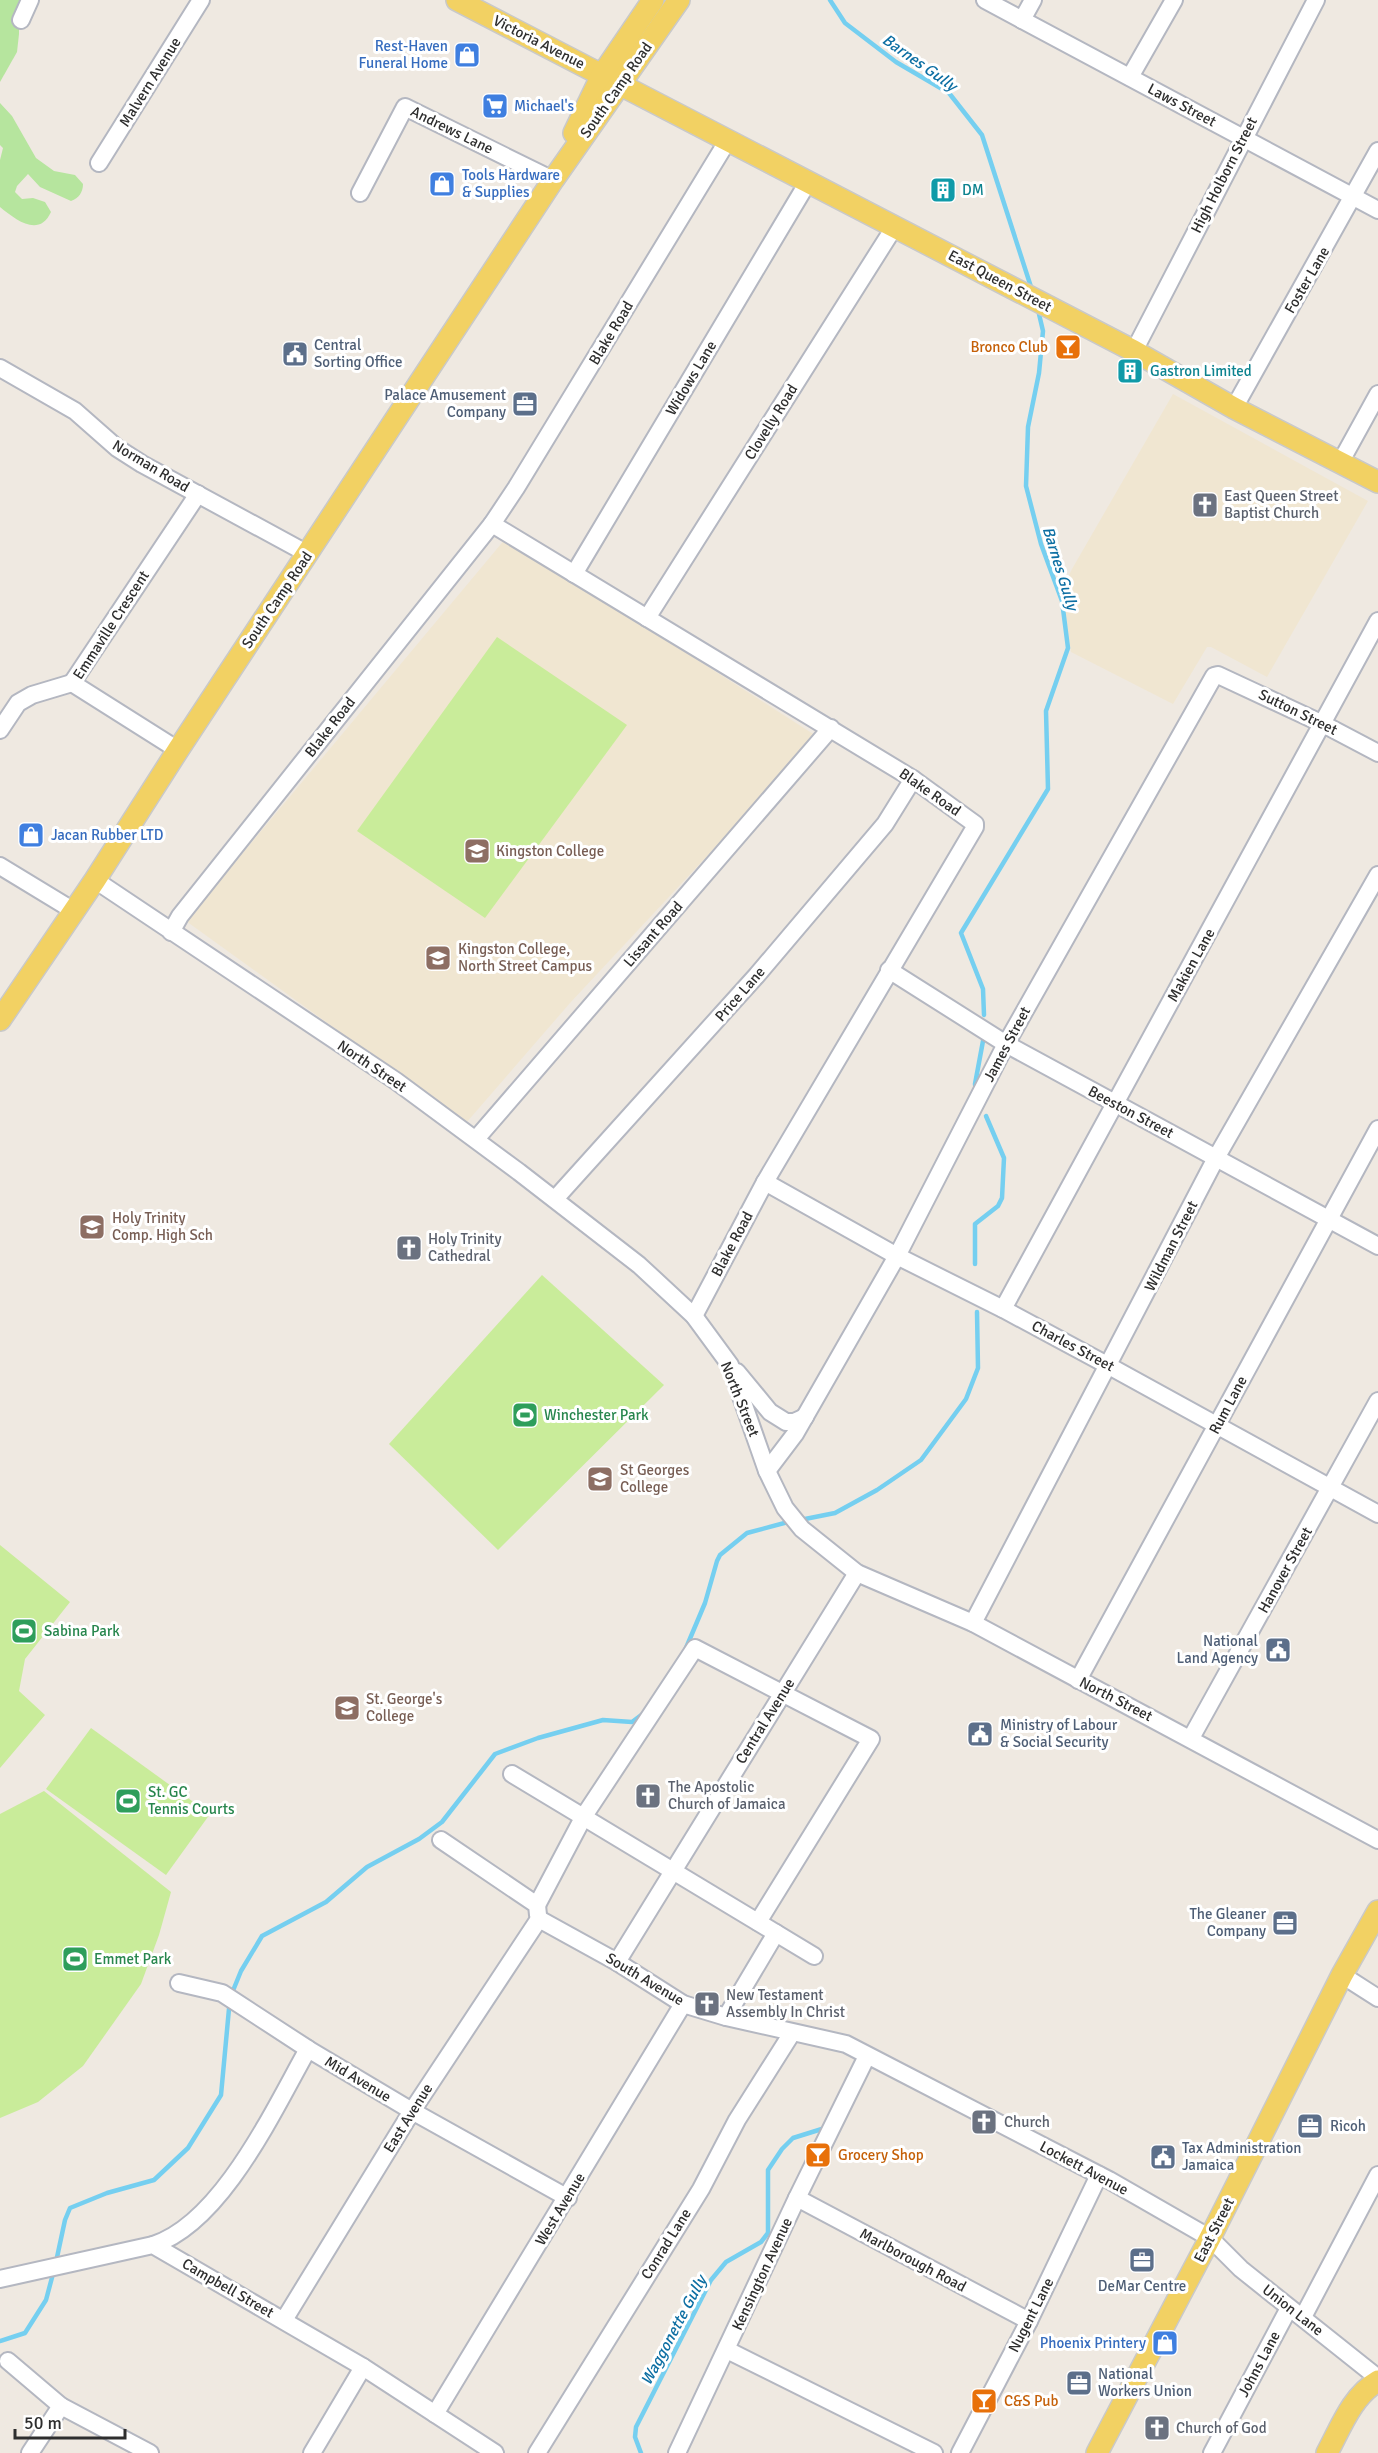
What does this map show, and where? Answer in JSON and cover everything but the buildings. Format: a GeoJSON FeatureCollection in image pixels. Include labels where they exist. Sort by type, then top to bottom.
{"type":"FeatureCollection","features":[{"type":"Feature","properties":{"kind":"main road","name":"Victoria Avenue"},"geometry":{"type":"LineString","coordinates":[[458,0],[621,85]]}},
{"type":"Feature","properties":{"kind":"main road","name":"South Camp Road"},"geometry":{"type":"LineString","coordinates":[[553,180],[602,75],[653,0]]}},
{"type":"Feature","properties":{"kind":"main road","name":"South Camp Road"},"geometry":{"type":"LineString","coordinates":[[0,1020],[553,180],[679,0]]}},
{"type":"Feature","properties":{"kind":"main road","name":"East Queen Street"},"geometry":{"type":"LineString","coordinates":[[621,85],[1134,351],[1234,408],[1378,482]]}},
{"type":"Feature","properties":{"kind":"main road","name":"East Street"},"geometry":{"type":"LineString","coordinates":[[1097,2453],[1210,2238],[1342,1975],[1378,1911]]}},
{"type":"Feature","properties":{"kind":"main road"},"geometry":{"type":"LineString","coordinates":[[1327,2453],[1351,2408],[1367,2387],[1378,2380]]}},
{"type":"Feature","properties":{"kind":"street"},"geometry":{"type":"LineString","coordinates":[[21,20],[30,0]]}},
{"type":"Feature","properties":{"kind":"street","name":"Malvern Avenue"},"geometry":{"type":"LineString","coordinates":[[99,163],[201,0]]}},
{"type":"Feature","properties":{"kind":"street","name":"Laws Street"},"geometry":{"type":"LineString","coordinates":[[985,0],[1378,210]]}},
{"type":"Feature","properties":{"kind":"street"},"geometry":{"type":"LineString","coordinates":[[1022,20],[1033,0]]}},
{"type":"Feature","properties":{"kind":"street"},"geometry":{"type":"LineString","coordinates":[[1130,77],[1174,0]]}},
{"type":"Feature","properties":{"kind":"street","name":"High Holborn Street"},"geometry":{"type":"LineString","coordinates":[[1134,351],[1316,0]]}},
{"type":"Feature","properties":{"kind":"street","name":"Andrews Lane"},"geometry":{"type":"LineString","coordinates":[[360,193],[405,107],[553,180]]}},
{"type":"Feature","properties":{"kind":"street","name":"Blake Road"},"geometry":{"type":"LineString","coordinates":[[171,932],[180,916],[492,524],[728,140]]}},
{"type":"Feature","properties":{"kind":"street","name":"Foster Lane"},"geometry":{"type":"LineString","coordinates":[[1234,408],[1378,151]]}},
{"type":"Feature","properties":{"kind":"street","name":"Widows Lane"},"geometry":{"type":"LineString","coordinates":[[574,574],[808,182]]}},
{"type":"Feature","properties":{"kind":"street","name":"Clovelly Road"},"geometry":{"type":"LineString","coordinates":[[647,618],[895,226]]}},
{"type":"Feature","properties":{"kind":"street","name":"Norman Road"},"geometry":{"type":"LineString","coordinates":[[0,368],[75,411],[117,448],[308,554]]}},
{"type":"Feature","properties":{"kind":"street"},"geometry":{"type":"LineString","coordinates":[[1340,463],[1378,394]]}},
{"type":"Feature","properties":{"kind":"street","name":"Emmaville Crescent"},"geometry":{"type":"LineString","coordinates":[[178,750],[72,683],[198,494]]}},
{"type":"Feature","properties":{"kind":"street","name":"Blake Road"},"geometry":{"type":"LineString","coordinates":[[492,524],[913,779],[972,822],[975,827],[765,1182],[694,1316]]}},
{"type":"Feature","properties":{"kind":"street","name":"Makien Lane"},"geometry":{"type":"LineString","coordinates":[[1003,1309],[1378,621]]}},
{"type":"Feature","properties":{"kind":"street","name":"Sutton Street"},"geometry":{"type":"LineString","coordinates":[[1216,675],[1323,724],[1378,753]]}},
{"type":"Feature","properties":{"kind":"street","name":"James Street"},"geometry":{"type":"LineString","coordinates":[[767,1471],[795,1434],[897,1256],[1006,1044],[1216,675]]}},
{"type":"Feature","properties":{"kind":"street"},"geometry":{"type":"LineString","coordinates":[[0,730],[18,703],[32,695],[72,683]]}},
{"type":"Feature","properties":{"kind":"street","name":"Lissant Road"},"geometry":{"type":"LineString","coordinates":[[476,1139],[831,728]]}},
{"type":"Feature","properties":{"kind":"street","name":"Price Lane"},"geometry":{"type":"LineString","coordinates":[[555,1199],[757,975],[885,824],[913,779]]}},
{"type":"Feature","properties":{"kind":"street"},"geometry":{"type":"LineString","coordinates":[[0,866],[74,910]]}},
{"type":"Feature","properties":{"kind":"street","name":"Wildman Street"},"geometry":{"type":"LineString","coordinates":[[973,1623],[1216,1158],[1378,874]]}},
{"type":"Feature","properties":{"kind":"street","name":"North Street"},"geometry":{"type":"LineString","coordinates":[[94,880],[396,1081],[476,1139],[639,1265],[694,1316],[730,1365],[767,1471],[786,1508],[802,1529],[857,1573],[973,1623],[1378,1840]]}},
{"type":"Feature","properties":{"kind":"street","name":"Beeston Street"},"geometry":{"type":"LineString","coordinates":[[889,970],[1006,1044],[1378,1246]]}},
{"type":"Feature","properties":{"kind":"street","name":"Rum Lane"},"geometry":{"type":"LineString","coordinates":[[1077,1680],[1378,1129]]}},
{"type":"Feature","properties":{"kind":"street","name":"Charles Street"},"geometry":{"type":"LineString","coordinates":[[765,1182],[897,1256],[1003,1309],[1378,1514]]}},
{"type":"Feature","properties":{"kind":"street"},"geometry":{"type":"LineString","coordinates":[[730,1365],[777,1418],[794,1422],[805,1417]]}},
{"type":"Feature","properties":{"kind":"street","name":"Hanover Street"},"geometry":{"type":"LineString","coordinates":[[1191,1738],[1378,1401]]}},
{"type":"Feature","properties":{"kind":"street","name":"Central Avenue"},"geometry":{"type":"LineString","coordinates":[[617,1962],[857,1573]]}},
{"type":"Feature","properties":{"kind":"street","name":"East Avenue"},"geometry":{"type":"LineString","coordinates":[[284,2320],[538,1912],[584,1816],[695,1648],[782,1694]]}},
{"type":"Feature","properties":{"kind":"street"},"geometry":{"type":"LineString","coordinates":[[758,1922],[871,1739],[782,1694]]}},
{"type":"Feature","properties":{"kind":"street"},"geometry":{"type":"LineString","coordinates":[[512,1774],[814,1956]]}},
{"type":"Feature","properties":{"kind":"street","name":"South Avenue"},"geometry":{"type":"LineString","coordinates":[[441,1840],[538,1912],[683,2004],[792,2033]]}},
{"type":"Feature","properties":{"kind":"street"},"geometry":{"type":"LineString","coordinates":[[726,2017],[776,1933]]}},
{"type":"Feature","properties":{"kind":"street"},"geometry":{"type":"LineString","coordinates":[[1342,1975],[1378,1998]]}},
{"type":"Feature","properties":{"kind":"street","name":"Mid Avenue"},"geometry":{"type":"LineString","coordinates":[[179,1983],[222,1993],[308,2049],[412,2111],[568,2198]]}},
{"type":"Feature","properties":{"kind":"street","name":"West Avenue"},"geometry":{"type":"LineString","coordinates":[[435,2414],[568,2198],[683,2004]]}},
{"type":"Feature","properties":{"kind":"street","name":"Lockett Avenue"},"geometry":{"type":"LineString","coordinates":[[792,2033],[846,2044],[1099,2175],[1210,2238]]}},
{"type":"Feature","properties":{"kind":"street","name":"Conrad Lane"},"geometry":{"type":"LineString","coordinates":[[537,2453],[700,2189],[737,2120],[792,2033]]}},
{"type":"Feature","properties":{"kind":"street"},"geometry":{"type":"LineString","coordinates":[[0,2279],[164,2242],[187,2228],[221,2192],[241,2164],[308,2049]]}},
{"type":"Feature","properties":{"kind":"street","name":"Kensington Avenue"},"geometry":{"type":"LineString","coordinates":[[867,2056],[796,2198],[727,2350],[934,2453]]}},
{"type":"Feature","properties":{"kind":"street","name":"Nugent Lane"},"geometry":{"type":"LineString","coordinates":[[960,2453],[1029,2321],[1099,2175]]}},
{"type":"Feature","properties":{"kind":"street"},"geometry":{"type":"LineString","coordinates":[[1303,2318],[1378,2175]]}},
{"type":"Feature","properties":{"kind":"street","name":"Marlborough Road"},"geometry":{"type":"LineString","coordinates":[[796,2198],[1029,2321]]}},
{"type":"Feature","properties":{"kind":"street","name":"Union Lane"},"geometry":{"type":"LineString","coordinates":[[1210,2238],[1241,2269],[1378,2380]]}},
{"type":"Feature","properties":{"kind":"street","name":"Campbell Street"},"geometry":{"type":"LineString","coordinates":[[153,2245],[363,2367],[495,2453]]}},
{"type":"Feature","properties":{"kind":"street","name":"Johns Lane"},"geometry":{"type":"LineString","coordinates":[[1212,2453],[1289,2308]]}},
{"type":"Feature","properties":{"kind":"street"},"geometry":{"type":"LineString","coordinates":[[677,2453],[727,2350]]}},
{"type":"Feature","properties":{"kind":"street"},"geometry":{"type":"LineString","coordinates":[[8,2361],[61,2406],[150,2453]]}},
{"type":"Feature","properties":{"kind":"street"},"geometry":{"type":"LineString","coordinates":[[312,2453],[363,2367]]}},
{"type":"Feature","properties":{"kind":"street"},"geometry":{"type":"LineString","coordinates":[[30,2453],[61,2406]]}},
{"type":"Feature","properties":{"kind":"shaded area"},"geometry":{"type":"Polygon","coordinates":[[[1173,394],[1368,501],[1267,677],[1207,647],[1173,704],[1071,652],[1062,590],[1173,394]]]}},
{"type":"Feature","properties":{"kind":"shaded area","name":"Kingston College"},"geometry":{"type":"Polygon","coordinates":[[[506,538],[818,737],[570,1003],[466,1123],[186,921],[506,538]]]}},
{"type":"Feature","properties":{"kind":"green space"},"geometry":{"type":"Polygon","coordinates":[[[0,0],[19,0],[19,34],[17,52],[0,82],[0,0]]]}},
{"type":"Feature","properties":{"kind":"green space"},"geometry":{"type":"Polygon","coordinates":[[[0,103],[12,116],[36,158],[54,171],[75,175],[83,184],[80,194],[71,201],[40,187],[28,174],[17,186],[15,192],[22,199],[33,198],[45,202],[51,212],[40,224],[27,224],[0,207],[0,160],[3,148],[0,145],[0,103]]]}},
{"type":"Feature","properties":{"kind":"green space"},"geometry":{"type":"Polygon","coordinates":[[[497,637],[627,725],[485,918],[357,831],[497,637]]]}},
{"type":"Feature","properties":{"kind":"green space","name":"Winchester Park"},"geometry":{"type":"Polygon","coordinates":[[[542,1275],[664,1385],[498,1550],[389,1444],[542,1275]]]}},
{"type":"Feature","properties":{"kind":"green space","name":"Sabina Park"},"geometry":{"type":"Polygon","coordinates":[[[0,1545],[70,1602],[25,1659],[19,1691],[45,1715],[0,1768],[0,1545]]]}},
{"type":"Feature","properties":{"kind":"green space","name":"St. GC Tennis Courts"},"geometry":{"type":"Polygon","coordinates":[[[91,1728],[210,1814],[166,1875],[46,1789],[91,1728]]]}},
{"type":"Feature","properties":{"kind":"green space","name":"Emmet Park"},"geometry":{"type":"Polygon","coordinates":[[[44,1791],[171,1892],[159,1935],[141,1984],[83,2066],[38,2102],[0,2118],[0,1814],[44,1791]]]}},
{"type":"Feature","properties":{"kind":"waterway","name":"Barnes Gully"},"geometry":{"type":"LineString","coordinates":[[830,0],[845,23],[896,62],[949,93],[982,135],[1031,287]]}},
{"type":"Feature","properties":{"kind":"waterway","name":"Barnes Gully"},"geometry":{"type":"LineString","coordinates":[[984,1015],[983,989],[961,933],[1048,789],[1046,711],[1068,648],[1062,601],[1041,544],[1026,486],[1028,427],[1039,373],[1043,331],[1039,314]]}},
{"type":"Feature","properties":{"kind":"waterway","name":"Barnes Gully"},"geometry":{"type":"LineString","coordinates":[[976,1092],[975,1084],[983,1041]]}},
{"type":"Feature","properties":{"kind":"waterway"},"geometry":{"type":"LineString","coordinates":[[975,1264],[975,1224],[998,1206],[1002,1198],[1004,1158],[986,1116]]}},
{"type":"Feature","properties":{"kind":"waterway"},"geometry":{"type":"LineString","coordinates":[[800,1520],[835,1513],[877,1490],[921,1460],[966,1399],[978,1368],[977,1312]]}},
{"type":"Feature","properties":{"kind":"waterway"},"geometry":{"type":"LineString","coordinates":[[686,1648],[705,1603],[720,1555],[747,1533],[792,1521]]}},
{"type":"Feature","properties":{"kind":"waterway"},"geometry":{"type":"LineString","coordinates":[[56,2262],[65,2220],[70,2208],[107,2193],[154,2180],[188,2148],[221,2095],[230,1998],[241,1971],[262,1936],[326,1902],[367,1867],[419,1839],[442,1822],[495,1754],[538,1738],[603,1720],[632,1722],[644,1713]]}},
{"type":"Feature","properties":{"kind":"waterway","name":"Waggonette Gully"},"geometry":{"type":"LineString","coordinates":[[641,2453],[635,2437],[636,2427],[711,2280],[726,2262],[761,2242],[768,2233],[768,2170],[782,2149],[793,2138],[825,2128]]}},
{"type":"Feature","properties":{"kind":"waterway"},"geometry":{"type":"LineString","coordinates":[[0,2341],[25,2333],[46,2300],[54,2270]]}},
{"type":"Feature","properties":{"kind":"place","name":"Rest-Haven Funeral Home"},"geometry":{"type":"Point","coordinates":[467,55]}},
{"type":"Feature","properties":{"kind":"place","name":"Michael's"},"geometry":{"type":"Point","coordinates":[495,106]}},
{"type":"Feature","properties":{"kind":"place","name":"Tools Hardware & Supplies"},"geometry":{"type":"Point","coordinates":[442,184]}},
{"type":"Feature","properties":{"kind":"place","name":"DM"},"geometry":{"type":"Point","coordinates":[943,190]}},
{"type":"Feature","properties":{"kind":"place","name":"Bronco Club"},"geometry":{"type":"Point","coordinates":[1068,347]}},
{"type":"Feature","properties":{"kind":"place","name":"Central Sorting Office"},"geometry":{"type":"Point","coordinates":[295,354]}},
{"type":"Feature","properties":{"kind":"place","name":"Gastron Limited"},"geometry":{"type":"Point","coordinates":[1130,371]}},
{"type":"Feature","properties":{"kind":"place","name":"Palace Amusement Company"},"geometry":{"type":"Point","coordinates":[525,404]}},
{"type":"Feature","properties":{"kind":"place","name":"East Queen Street Baptist Church"},"geometry":{"type":"Point","coordinates":[1205,505]}},
{"type":"Feature","properties":{"kind":"place","name":"Jacan Rubber LTD"},"geometry":{"type":"Point","coordinates":[31,835]}},
{"type":"Feature","properties":{"kind":"place","name":"Kingston College"},"geometry":{"type":"Point","coordinates":[477,851]}},
{"type":"Feature","properties":{"kind":"place","name":"Kingston College, North Street Campus"},"geometry":{"type":"Point","coordinates":[438,958]}},
{"type":"Feature","properties":{"kind":"place","name":"Holy Trinity Comp. High Sch"},"geometry":{"type":"Point","coordinates":[92,1227]}},
{"type":"Feature","properties":{"kind":"place","name":"Holy Trinity Cathedral"},"geometry":{"type":"Point","coordinates":[409,1248]}},
{"type":"Feature","properties":{"kind":"place","name":"Winchester Park"},"geometry":{"type":"Point","coordinates":[525,1415]}},
{"type":"Feature","properties":{"kind":"place","name":"St Georges College"},"geometry":{"type":"Point","coordinates":[600,1479]}},
{"type":"Feature","properties":{"kind":"place","name":"Sabina Park"},"geometry":{"type":"Point","coordinates":[24,1631]}},
{"type":"Feature","properties":{"kind":"place","name":"National Land Agency"},"geometry":{"type":"Point","coordinates":[1278,1650]}},
{"type":"Feature","properties":{"kind":"place","name":"St. George's College"},"geometry":{"type":"Point","coordinates":[347,1708]}},
{"type":"Feature","properties":{"kind":"place","name":"Ministry of Labour & Social Security"},"geometry":{"type":"Point","coordinates":[980,1734]}},
{"type":"Feature","properties":{"kind":"place","name":"The Apostolic Church of Jamaica"},"geometry":{"type":"Point","coordinates":[648,1796]}},
{"type":"Feature","properties":{"kind":"place","name":"St. GC Tennis Courts"},"geometry":{"type":"Point","coordinates":[128,1801]}},
{"type":"Feature","properties":{"kind":"place","name":"The Gleaner Company"},"geometry":{"type":"Point","coordinates":[1285,1923]}},
{"type":"Feature","properties":{"kind":"place","name":"Emmet Park"},"geometry":{"type":"Point","coordinates":[75,1959]}},
{"type":"Feature","properties":{"kind":"place","name":"New Testament Assembly In Christ"},"geometry":{"type":"Point","coordinates":[707,2004]}},
{"type":"Feature","properties":{"kind":"place","name":"Church"},"geometry":{"type":"Point","coordinates":[984,2122]}},
{"type":"Feature","properties":{"kind":"place","name":"Ricoh"},"geometry":{"type":"Point","coordinates":[1310,2126]}},
{"type":"Feature","properties":{"kind":"place","name":"Grocery Shop"},"geometry":{"type":"Point","coordinates":[818,2155]}},
{"type":"Feature","properties":{"kind":"place","name":"Tax Administration Jamaica"},"geometry":{"type":"Point","coordinates":[1163,2157]}},
{"type":"Feature","properties":{"kind":"place","name":"DeMar Centre"},"geometry":{"type":"Point","coordinates":[1142,2260]}},
{"type":"Feature","properties":{"kind":"place","name":"Phoenix Printery"},"geometry":{"type":"Point","coordinates":[1165,2343]}},
{"type":"Feature","properties":{"kind":"place","name":"National Workers Union"},"geometry":{"type":"Point","coordinates":[1079,2383]}},
{"type":"Feature","properties":{"kind":"place","name":"C&S Pub"},"geometry":{"type":"Point","coordinates":[984,2401]}},
{"type":"Feature","properties":{"kind":"place","name":"Church of God"},"geometry":{"type":"Point","coordinates":[1157,2428]}}]}
